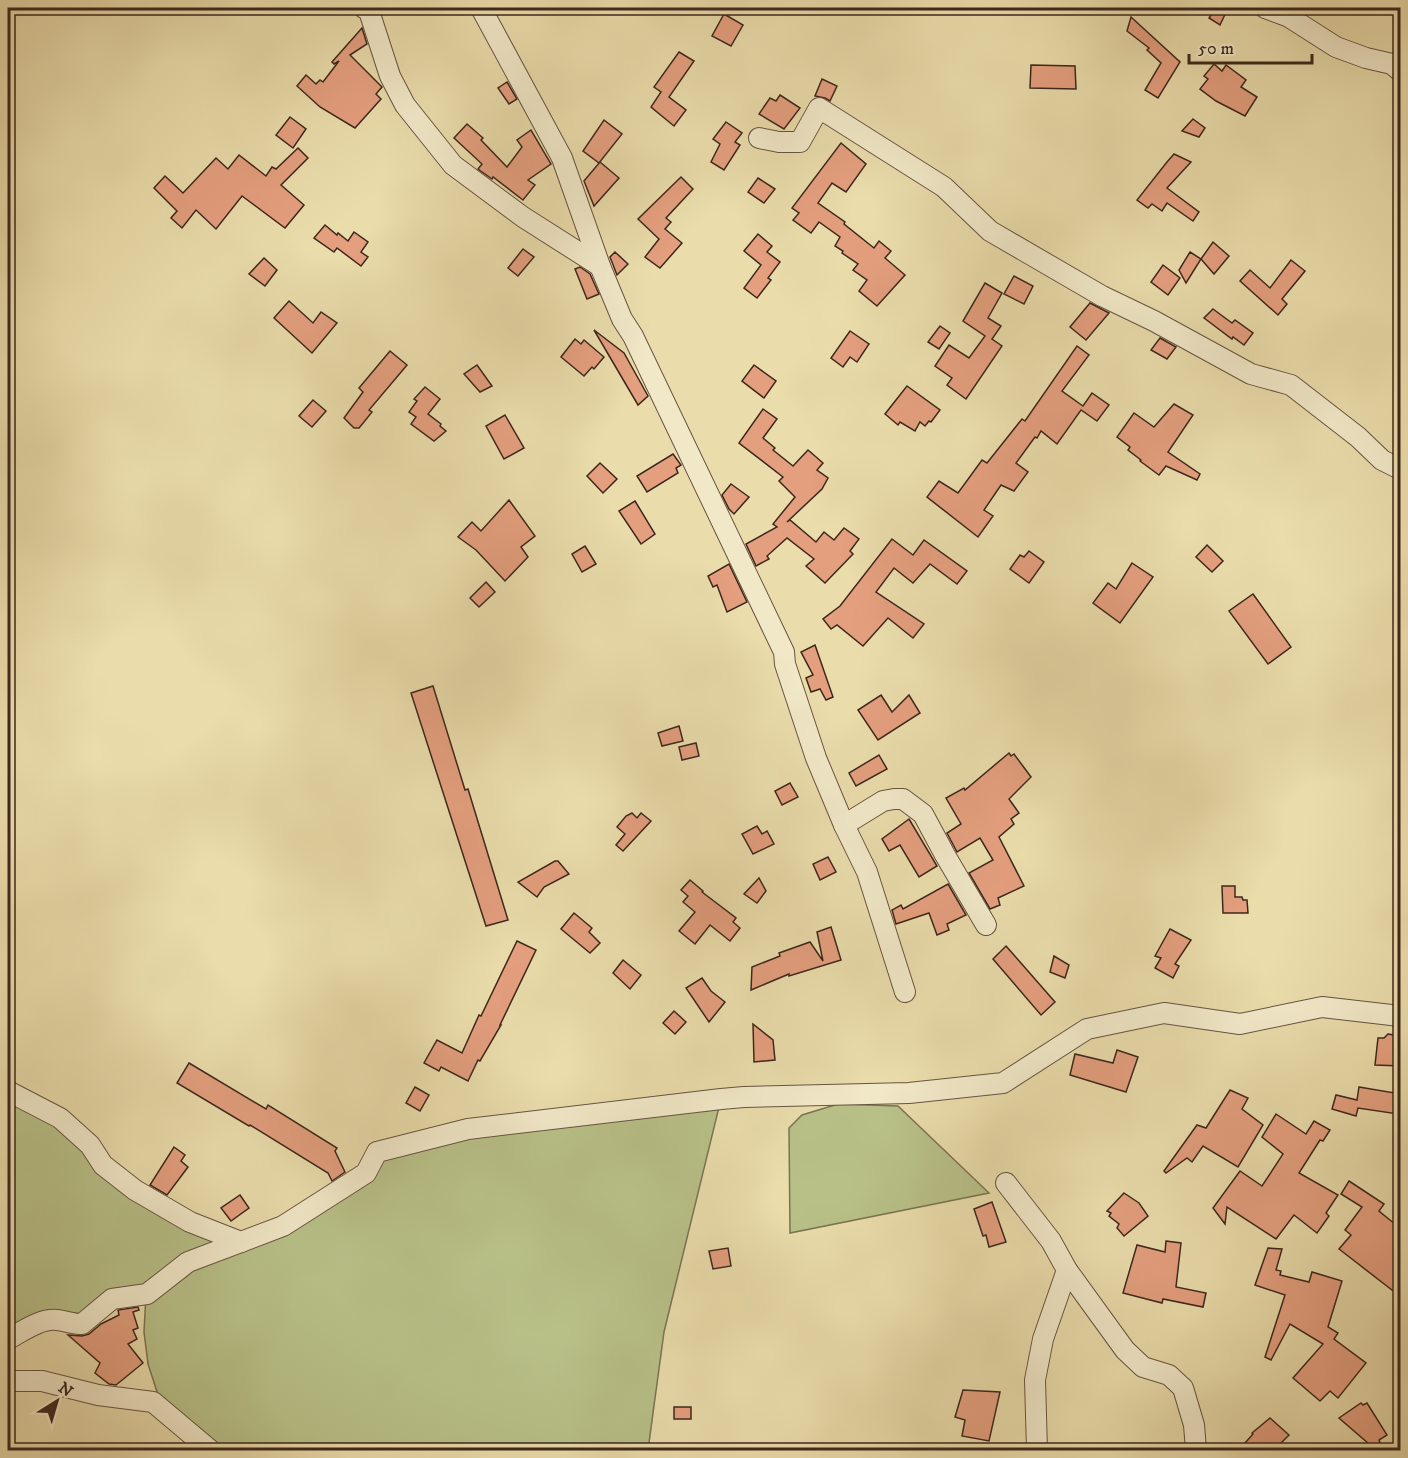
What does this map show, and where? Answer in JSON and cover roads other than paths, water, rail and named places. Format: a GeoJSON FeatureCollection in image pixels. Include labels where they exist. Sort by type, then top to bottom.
{"type":"FeatureCollection","features":[{"type":"Feature","properties":{"kind":"street"},"geometry":{"type":"LineString","coordinates":[[364,8],[369,11],[390,76],[405,105],[453,165],[523,217],[600,266]]}},
{"type":"Feature","properties":{"kind":"street"},"geometry":{"type":"LineString","coordinates":[[481,8],[562,158],[600,266],[622,320],[633,336],[784,652],[785,664],[816,758],[844,825],[867,872],[905,992]]}},
{"type":"Feature","properties":{"kind":"street"},"geometry":{"type":"LineString","coordinates":[[1265,8],[1288,17],[1336,47],[1366,58],[1392,64],[1401,70]]}},
{"type":"Feature","properties":{"kind":"street"},"geometry":{"type":"LineString","coordinates":[[759,138],[779,142],[800,142],[819,108],[944,187],[990,231],[1102,296],[1154,321],[1251,374],[1291,385],[1358,437],[1382,460],[1401,467]]}},
{"type":"Feature","properties":{"kind":"street"},"geometry":{"type":"LineString","coordinates":[[844,825],[883,801],[903,799],[923,814],[986,925]]}},
{"type":"Feature","properties":{"kind":"street"},"geometry":{"type":"LineString","coordinates":[[8,1339],[44,1320],[82,1324],[112,1299],[147,1294],[188,1262],[283,1226],[366,1173],[377,1152],[468,1129],[744,1097],[909,1093],[1003,1083],[1087,1029],[1164,1013],[1240,1024],[1322,1007],[1401,1016]]}},
{"type":"Feature","properties":{"kind":"street"},"geometry":{"type":"LineString","coordinates":[[8,1091],[60,1118],[90,1145],[103,1166],[135,1190],[190,1222],[241,1242]]}},
{"type":"Feature","properties":{"kind":"street"},"geometry":{"type":"LineString","coordinates":[[1006,1183],[1051,1241],[1067,1270],[1125,1350],[1143,1367],[1169,1375],[1183,1388],[1194,1425],[1196,1450]]}},
{"type":"Feature","properties":{"kind":"street"},"geometry":{"type":"LineString","coordinates":[[1037,1450],[1035,1380],[1043,1339],[1067,1270]]}},
{"type":"Feature","properties":{"kind":"street"},"geometry":{"type":"LineString","coordinates":[[8,1381],[42,1381],[98,1395],[153,1402],[210,1450]]}}]}
